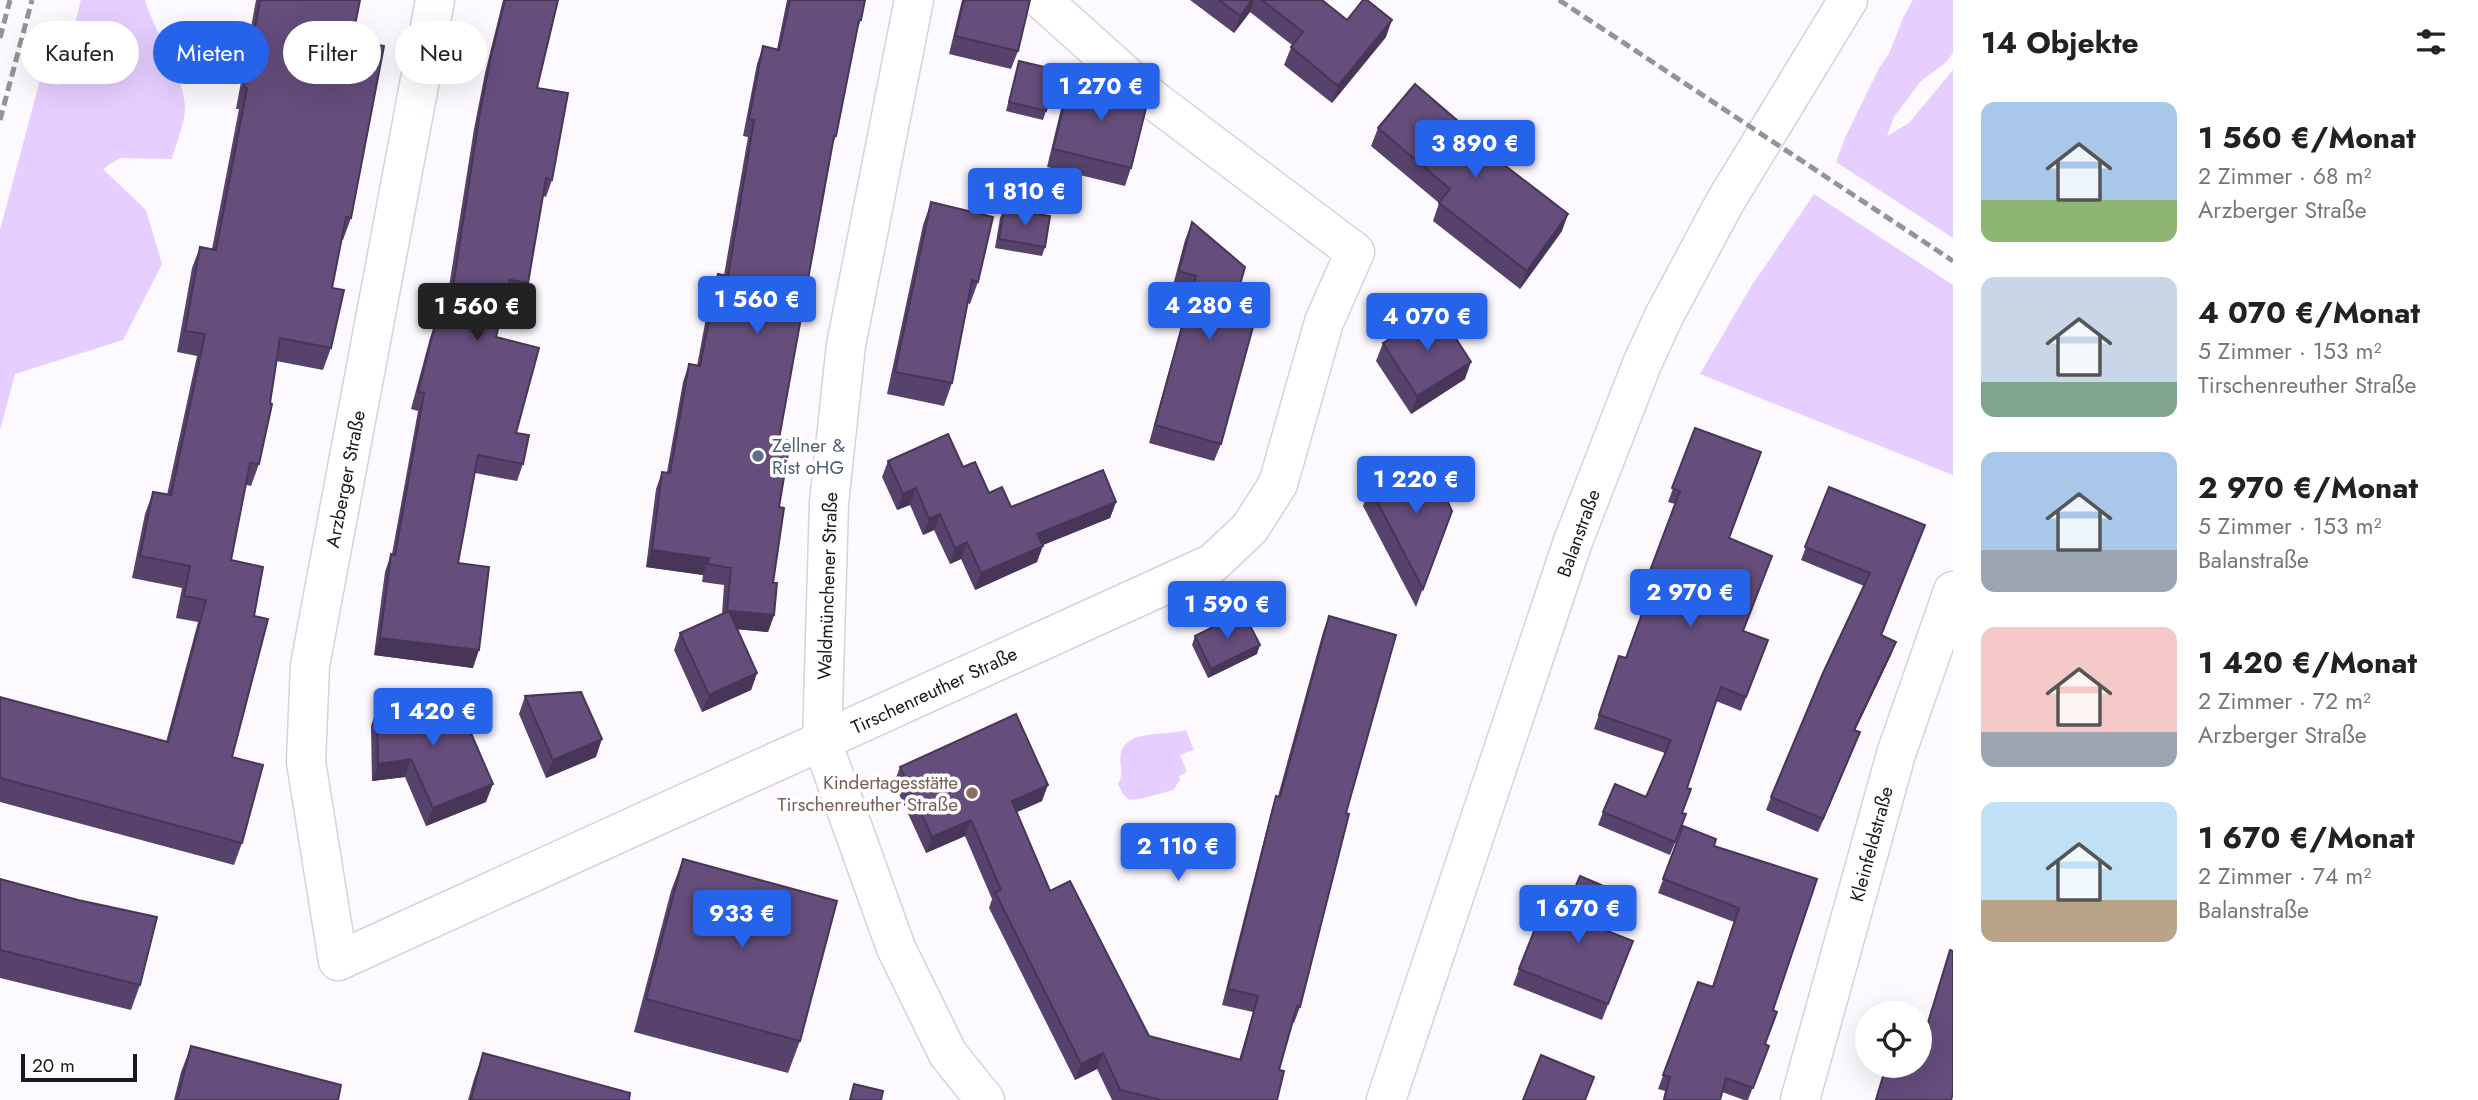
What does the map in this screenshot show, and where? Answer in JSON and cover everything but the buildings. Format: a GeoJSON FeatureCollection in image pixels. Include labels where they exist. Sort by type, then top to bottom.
{"type":"FeatureCollection","features":[{"type":"Feature","properties":{"kind":"street","name":"Arzberger Straße"},"geometry":{"type":"LineString","coordinates":[[338,961],[306,762],[310,665],[435,0]]}},
{"type":"Feature","properties":{"kind":"street","name":"Waldmünchener Straße"},"geometry":{"type":"LineString","coordinates":[[914,0],[846,345],[829,503],[821,742],[896,948],[948,1054],[985,1100]]}},
{"type":"Feature","properties":{"kind":"street","name":"Tirschenreuther Straße"},"geometry":{"type":"LineString","coordinates":[[338,961],[1213,563],[1250,528],[1278,484],[1324,322],[1355,252],[1151,98],[1042,0]]}},
{"type":"Feature","properties":{"kind":"street","name":"Balanstraße"},"geometry":{"type":"LineString","coordinates":[[1386,1100],[1572,544],[1642,364],[1664,316],[1725,202],[1848,0]]}},
{"type":"Feature","properties":{"kind":"street","name":"Kleinfeldstraße"},"geometry":{"type":"LineString","coordinates":[[1800,1100],[1896,754],[1953,592]]}},
{"type":"Feature","properties":{"kind":"shaded area"},"geometry":{"type":"Polygon","coordinates":[[[81,0],[145,0],[154,21],[153,84],[181,84],[185,111],[172,159],[120,158],[103,169],[146,210],[162,264],[123,340],[15,374],[0,430],[0,230],[39,84],[139,84],[139,21],[76,21],[81,0]]]}},
{"type":"Feature","properties":{"kind":"shaded area"},"geometry":{"type":"Polygon","coordinates":[[[1913,0],[1953,0],[1953,53],[1945,63],[1920,82],[1894,117],[1887,136],[1909,123],[1953,70],[1953,238],[1836,162],[1845,138],[1879,68],[1889,54],[1913,0]]]}},
{"type":"Feature","properties":{"kind":"shaded area"},"geometry":{"type":"Polygon","coordinates":[[[1814,194],[1953,285],[1953,475],[1700,374],[1750,288],[1814,194]]]}},
{"type":"Feature","properties":{"kind":"shaded area"},"geometry":{"type":"Polygon","coordinates":[[[1186,730],[1194,750],[1180,755],[1187,772],[1179,776],[1180,780],[1173,790],[1129,800],[1118,784],[1121,776],[1121,752],[1125,745],[1140,737],[1186,730]]]}},
{"type":"Feature","properties":{"kind":"railway"},"geometry":{"type":"LineString","coordinates":[[0,38],[10,0]]}},
{"type":"Feature","properties":{"kind":"railway"},"geometry":{"type":"LineString","coordinates":[[0,120],[32,0]]}},
{"type":"Feature","properties":{"kind":"railway"},"geometry":{"type":"LineString","coordinates":[[1559,0],[1953,261]]}},
{"type":"Feature","properties":{"kind":"place","name":"Zellner & Rist oHG"},"geometry":{"type":"Point","coordinates":[758,456]}},
{"type":"Feature","properties":{"kind":"place","name":"Kindertagesstätte Tirschenreuther Straße"},"geometry":{"type":"Point","coordinates":[972,793]}}]}
